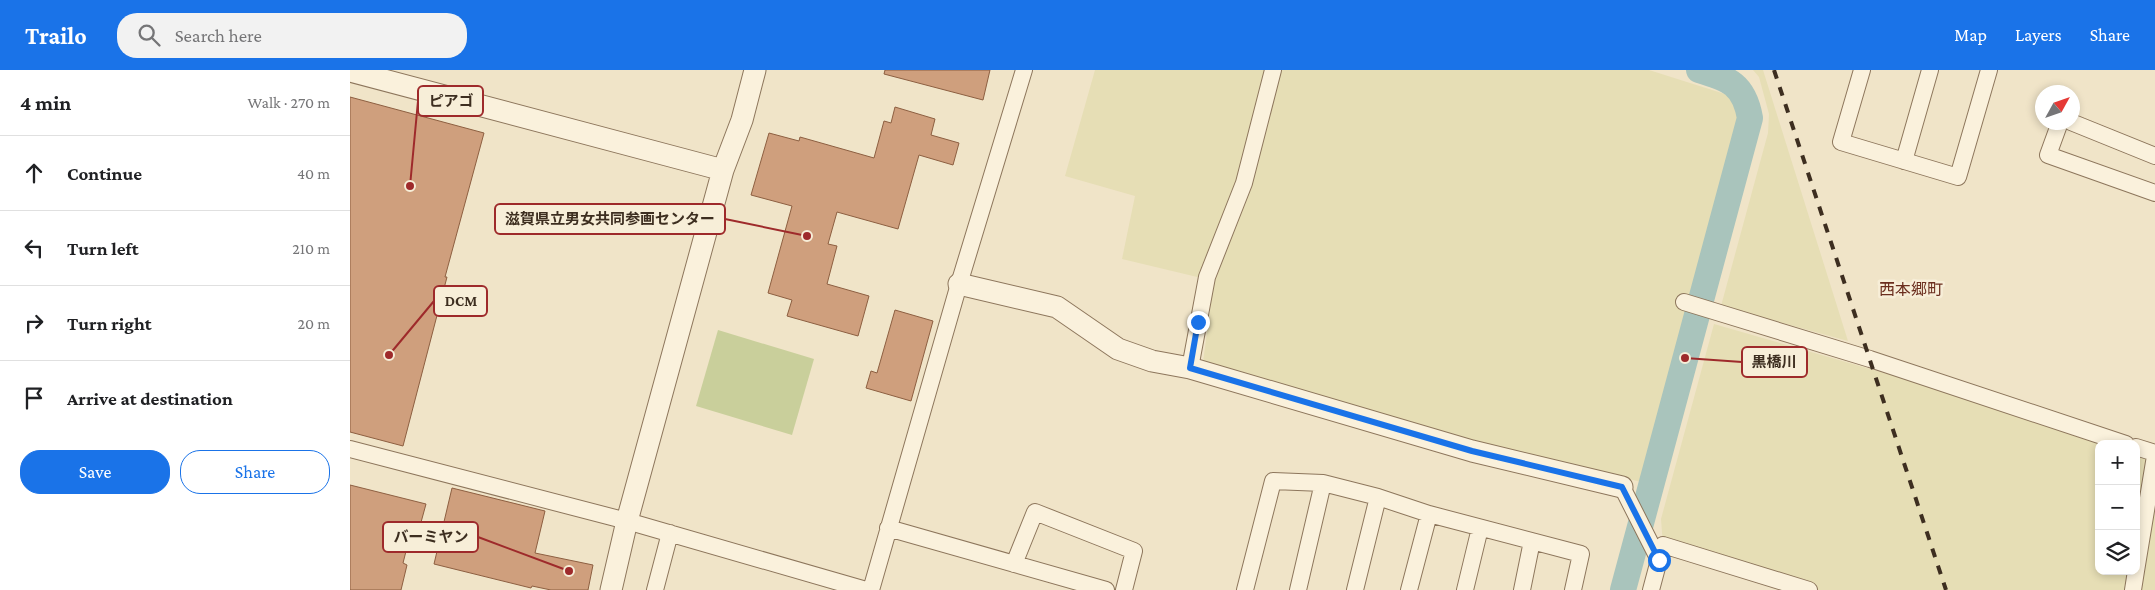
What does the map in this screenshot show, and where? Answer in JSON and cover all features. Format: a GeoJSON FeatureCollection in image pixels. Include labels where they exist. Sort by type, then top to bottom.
{"type":"FeatureCollection","features":[{"type":"Feature","properties":{"kind":"street"},"geometry":{"type":"LineString","coordinates":[[611,590],[627,521],[723,170],[742,120],[756,70]]}},
{"type":"Feature","properties":{"kind":"street"},"geometry":{"type":"LineString","coordinates":[[871,590],[959,284],[1024,70]]}},
{"type":"Feature","properties":{"kind":"street"},"geometry":{"type":"LineString","coordinates":[[1190,368],[1207,277],[1244,183],[1272,70]]}},
{"type":"Feature","properties":{"kind":"street"},"geometry":{"type":"LineString","coordinates":[[1862,70],[1841,142],[1958,177],[1989,70]]}},
{"type":"Feature","properties":{"kind":"street"},"geometry":{"type":"LineString","coordinates":[[1904,161],[1930,70]]}},
{"type":"Feature","properties":{"kind":"street"},"geometry":{"type":"LineString","coordinates":[[350,71],[723,170]]}},
{"type":"Feature","properties":{"kind":"street"},"geometry":{"type":"LineString","coordinates":[[2080,125],[2155,156]]}},
{"type":"Feature","properties":{"kind":"street"},"geometry":{"type":"LineString","coordinates":[[2057,130],[2048,155],[2155,193]]}},
{"type":"Feature","properties":{"kind":"street"},"geometry":{"type":"LineString","coordinates":[[959,284],[1057,307],[1118,349],[1152,361],[1190,368],[1472,451],[1622,487],[1659,560]]}},
{"type":"Feature","properties":{"kind":"street"},"geometry":{"type":"LineString","coordinates":[[1684,302],[1870,359],[2114,440]]}},
{"type":"Feature","properties":{"kind":"street"},"geometry":{"type":"LineString","coordinates":[[350,449],[627,521],[866,590]]}},
{"type":"Feature","properties":{"kind":"street"},"geometry":{"type":"LineString","coordinates":[[2140,449],[2155,455],[2140,547]]}},
{"type":"Feature","properties":{"kind":"street"},"geometry":{"type":"LineString","coordinates":[[1245,590],[1273,481],[1323,483],[1378,497],[1429,514],[1581,554],[1573,590]]}},
{"type":"Feature","properties":{"kind":"street"},"geometry":{"type":"LineString","coordinates":[[1298,590],[1323,483]]}},
{"type":"Feature","properties":{"kind":"street"},"geometry":{"type":"LineString","coordinates":[[1355,590],[1378,497]]}},
{"type":"Feature","properties":{"kind":"street"},"geometry":{"type":"LineString","coordinates":[[1014,564],[1035,512],[1134,551],[1124,590]]}},
{"type":"Feature","properties":{"kind":"street"},"geometry":{"type":"LineString","coordinates":[[1409,590],[1429,514]]}},
{"type":"Feature","properties":{"kind":"street"},"geometry":{"type":"LineString","coordinates":[[888,528],[1106,590]]}},
{"type":"Feature","properties":{"kind":"street"},"geometry":{"type":"LineString","coordinates":[[1465,590],[1480,528]]}},
{"type":"Feature","properties":{"kind":"street"},"geometry":{"type":"LineString","coordinates":[[655,590],[670,533]]}},
{"type":"Feature","properties":{"kind":"street"},"geometry":{"type":"LineString","coordinates":[[1522,590],[1532,541]]}},
{"type":"Feature","properties":{"kind":"street"},"geometry":{"type":"LineString","coordinates":[[1651,590],[1663,545],[1809,590]]}},
{"type":"Feature","properties":{"kind":"street"},"geometry":{"type":"LineString","coordinates":[[2133,590],[2135,575]]}},
{"type":"Feature","properties":{"kind":"shaded area"},"geometry":{"type":"Polygon","coordinates":[[[1095,70],[1649,70],[1728,95],[1740,111],[1641,482],[1404,423],[1203,362],[1214,281],[1122,259],[1135,196],[1065,176],[1095,70]]]}},
{"type":"Feature","properties":{"kind":"shaded area"},"geometry":{"type":"Polygon","coordinates":[[[1753,70],[1763,70],[1848,341],[1721,306],[1768,133],[1769,114],[1759,77],[1753,70]]]}},
{"type":"Feature","properties":{"kind":"shaded area"},"geometry":{"type":"Polygon","coordinates":[[[1714,324],[2117,440],[2095,440],[2095,575],[2140,575],[2140,446],[2155,451],[2155,590],[1807,590],[1663,545],[1661,519],[1714,324]]]}},
{"type":"Feature","properties":{"kind":"green space"},"geometry":{"type":"Polygon","coordinates":[[[718,330],[814,359],[792,435],[696,406],[718,330]]]}},
{"type":"Feature","properties":{"kind":"building"},"geometry":{"type":"Polygon","coordinates":[[[885,70],[990,70],[983,100],[884,74],[885,70]]]}},
{"type":"Feature","properties":{"kind":"building"},"geometry":{"type":"Polygon","coordinates":[[[350,97],[484,133],[445,277],[447,277],[403,446],[350,432],[350,97]]]}},
{"type":"Feature","properties":{"kind":"building"},"geometry":{"type":"Polygon","coordinates":[[[895,107],[935,119],[931,135],[959,143],[953,165],[919,155],[898,229],[837,212],[828,244],[837,246],[827,284],[869,296],[858,336],[787,316],[792,300],[768,293],[792,206],[751,195],[769,133],[799,141],[800,137],[874,158],[884,121],[891,123],[895,107]]]}},
{"type":"Feature","properties":{"kind":"building"},"geometry":{"type":"Polygon","coordinates":[[[895,310],[933,321],[911,401],[866,388],[871,371],[877,373],[895,310]]]}},
{"type":"Feature","properties":{"kind":"building"},"geometry":{"type":"Polygon","coordinates":[[[350,485],[426,504],[420,526],[413,524],[403,563],[407,565],[401,590],[350,590],[350,485]]]}},
{"type":"Feature","properties":{"kind":"building"},"geometry":{"type":"Polygon","coordinates":[[[452,488],[545,511],[535,553],[593,565],[588,590],[551,590],[532,586],[531,588],[434,564],[452,488]]]}},
{"type":"Feature","properties":{"kind":"waterway"},"geometry":{"type":"LineString","coordinates":[[1623,590],[1750,118],[1744,97],[1734,85],[1727,80],[1699,70]]}},
{"type":"Feature","properties":{"kind":"railway"},"geometry":{"type":"LineString","coordinates":[[1774,70],[1946,590]]}},
{"type":"Feature","properties":{"kind":"place","name":"ピアゴ"},"geometry":{"type":"Point","coordinates":[410,186]}},
{"type":"Feature","properties":{"kind":"place","name":"滋賀県立男女共同参画センター"},"geometry":{"type":"Point","coordinates":[807,236]}},
{"type":"Feature","properties":{"kind":"place","name":"DCM"},"geometry":{"type":"Point","coordinates":[389,355]}},
{"type":"Feature","properties":{"kind":"place","name":"黒橋川"},"geometry":{"type":"Point","coordinates":[1685,358]}},
{"type":"Feature","properties":{"kind":"place","name":"バーミヤン"},"geometry":{"type":"Point","coordinates":[569,571]}},
{"type":"Feature","properties":{"kind":"district","name":"西本郷町"},"geometry":{"type":"Point","coordinates":[1911,289]}},
{"type":"Feature","properties":{"kind":"route"},"geometry":{"type":"LineString","coordinates":[[1198,322],[1190,368],[1472,451],[1622,487],[1659,560]]}}]}
